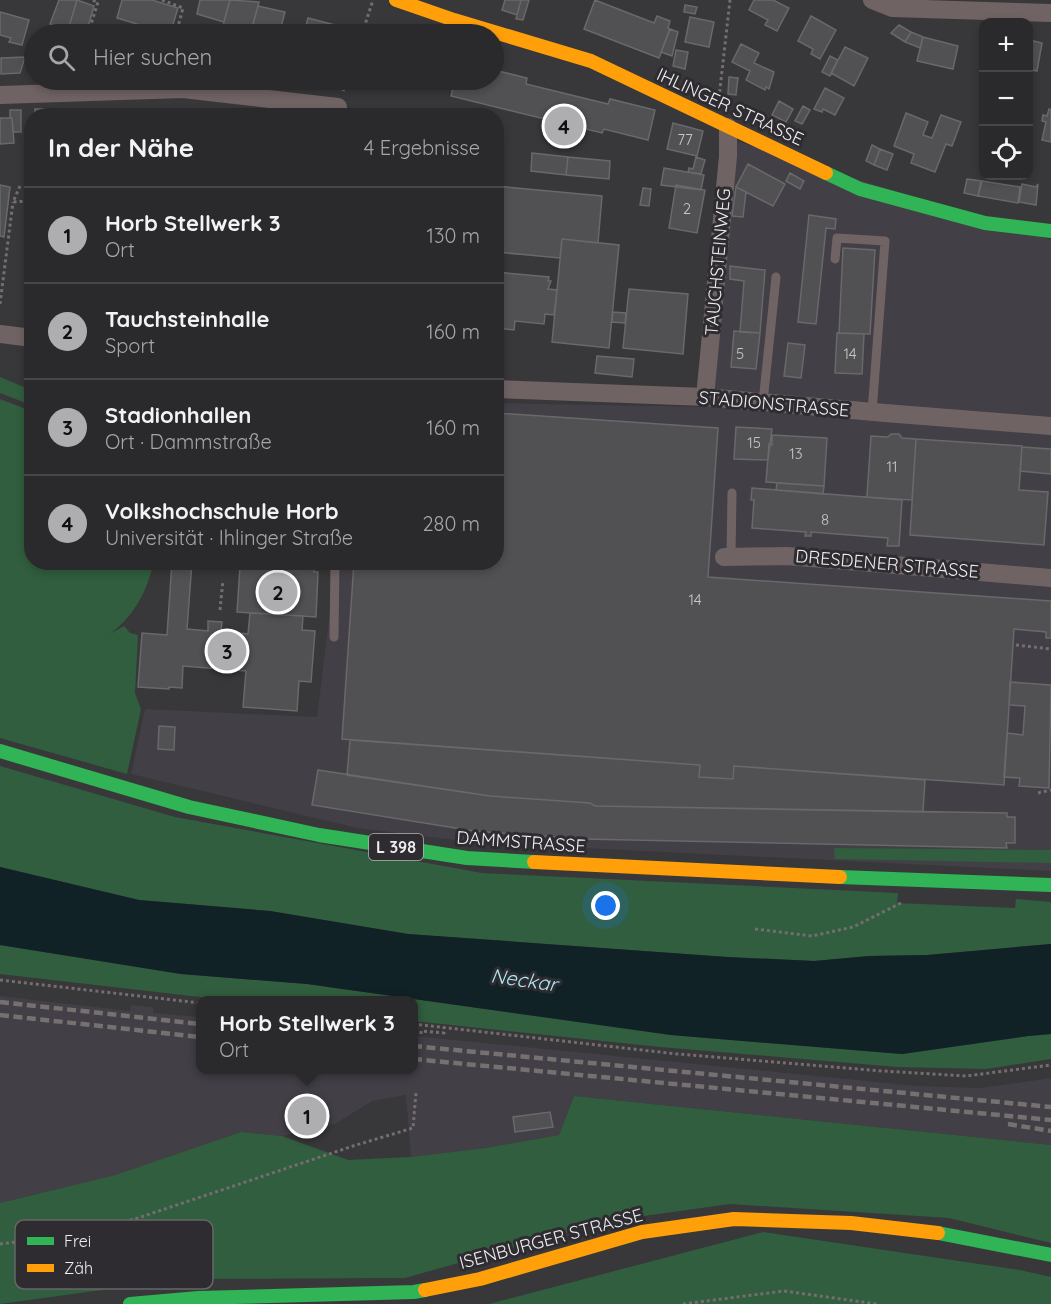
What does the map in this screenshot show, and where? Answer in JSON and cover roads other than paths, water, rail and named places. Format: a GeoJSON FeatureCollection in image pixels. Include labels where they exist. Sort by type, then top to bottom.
{"type":"FeatureCollection","features":[{"type":"Feature","properties":{"kind":"street","name":"IHLINGER STRASSE"},"geometry":{"type":"LineString","coordinates":[[396,0],[421,4],[481,24]]}},
{"type":"Feature","properties":{"kind":"street"},"geometry":{"type":"LineString","coordinates":[[872,0],[892,8],[1051,14]]}},
{"type":"Feature","properties":{"kind":"street","name":"IHLINGER STRASSE"},"geometry":{"type":"LineString","coordinates":[[504,32],[591,61],[860,189],[985,223],[1051,231]]}},
{"type":"Feature","properties":{"kind":"street"},"geometry":{"type":"LineString","coordinates":[[0,95],[152,90]]}},
{"type":"Feature","properties":{"kind":"street"},"geometry":{"type":"LineString","coordinates":[[192,90],[338,108]]}},
{"type":"Feature","properties":{"kind":"street","name":"TAUCHSTEINWEG"},"geometry":{"type":"LineString","coordinates":[[705,397],[728,156],[727,126]]}},
{"type":"Feature","properties":{"kind":"street"},"geometry":{"type":"LineString","coordinates":[[0,334],[24,337]]}},
{"type":"Feature","properties":{"kind":"street","name":"STADIONSTRASSE"},"geometry":{"type":"LineString","coordinates":[[504,389],[705,397],[1051,426]]}},
{"type":"Feature","properties":{"kind":"street","name":"DRESDENER STRASSE"},"geometry":{"type":"LineString","coordinates":[[727,557],[787,556],[1051,578]]}},
{"type":"Feature","properties":{"kind":"street","name":"DAMMSTRASSE"},"geometry":{"type":"LineString","coordinates":[[0,751],[189,807],[319,835],[467,858],[803,876],[1051,885]]}},
{"type":"Feature","properties":{"kind":"street","name":"ISENBURGER STRASSE"},"geometry":{"type":"LineString","coordinates":[[130,1304],[198,1298],[414,1292],[500,1274],[642,1232],[734,1219],[851,1222],[945,1234],[1051,1255]]}},
{"type":"Feature","properties":{"kind":"lane"},"geometry":{"type":"LineString","coordinates":[[835,259],[837,238],[885,242],[872,412]]}},
{"type":"Feature","properties":{"kind":"lane"},"geometry":{"type":"LineString","coordinates":[[763,402],[776,278]]}},
{"type":"Feature","properties":{"kind":"lane"},"geometry":{"type":"LineString","coordinates":[[727,557],[732,493]]}},
{"type":"Feature","properties":{"kind":"lane"},"geometry":{"type":"LineString","coordinates":[[334,637],[335,570]]}},
{"type":"Feature","properties":{"kind":"water","name":"Neckar"},"geometry":{"type":"Polygon","coordinates":[[[0,867],[139,900],[270,911],[408,934],[814,961],[869,956],[927,955],[1051,944],[1051,1034],[902,1054],[671,1035],[418,1000],[418,996],[393,996],[307,984],[181,974],[0,945],[0,867]]]}},
{"type":"Feature","properties":{"kind":"railway"},"geometry":{"type":"LineString","coordinates":[[0,1002],[196,1024]]}},
{"type":"Feature","properties":{"kind":"railway"},"geometry":{"type":"LineString","coordinates":[[0,1015],[196,1037]]}},
{"type":"Feature","properties":{"kind":"railway"},"geometry":{"type":"LineString","coordinates":[[418,1046],[1051,1107]]}},
{"type":"Feature","properties":{"kind":"railway"},"geometry":{"type":"LineString","coordinates":[[418,1059],[1051,1120]]}},
{"type":"Feature","properties":{"kind":"railway"},"geometry":{"type":"LineString","coordinates":[[1008,1124],[1051,1131]]}},
{"type":"Feature","properties":{"kind":"place","name":"Volkshochschule Horb"},"geometry":{"type":"Point","coordinates":[564,126]}},
{"type":"Feature","properties":{"kind":"place","name":"Tauchsteinhalle"},"geometry":{"type":"Point","coordinates":[278,592]}},
{"type":"Feature","properties":{"kind":"place","name":"Stadionhallen"},"geometry":{"type":"Point","coordinates":[227,651]}},
{"type":"Feature","properties":{"kind":"place","name":"Horb Stellwerk 3"},"geometry":{"type":"Point","coordinates":[307,1116]}}]}
